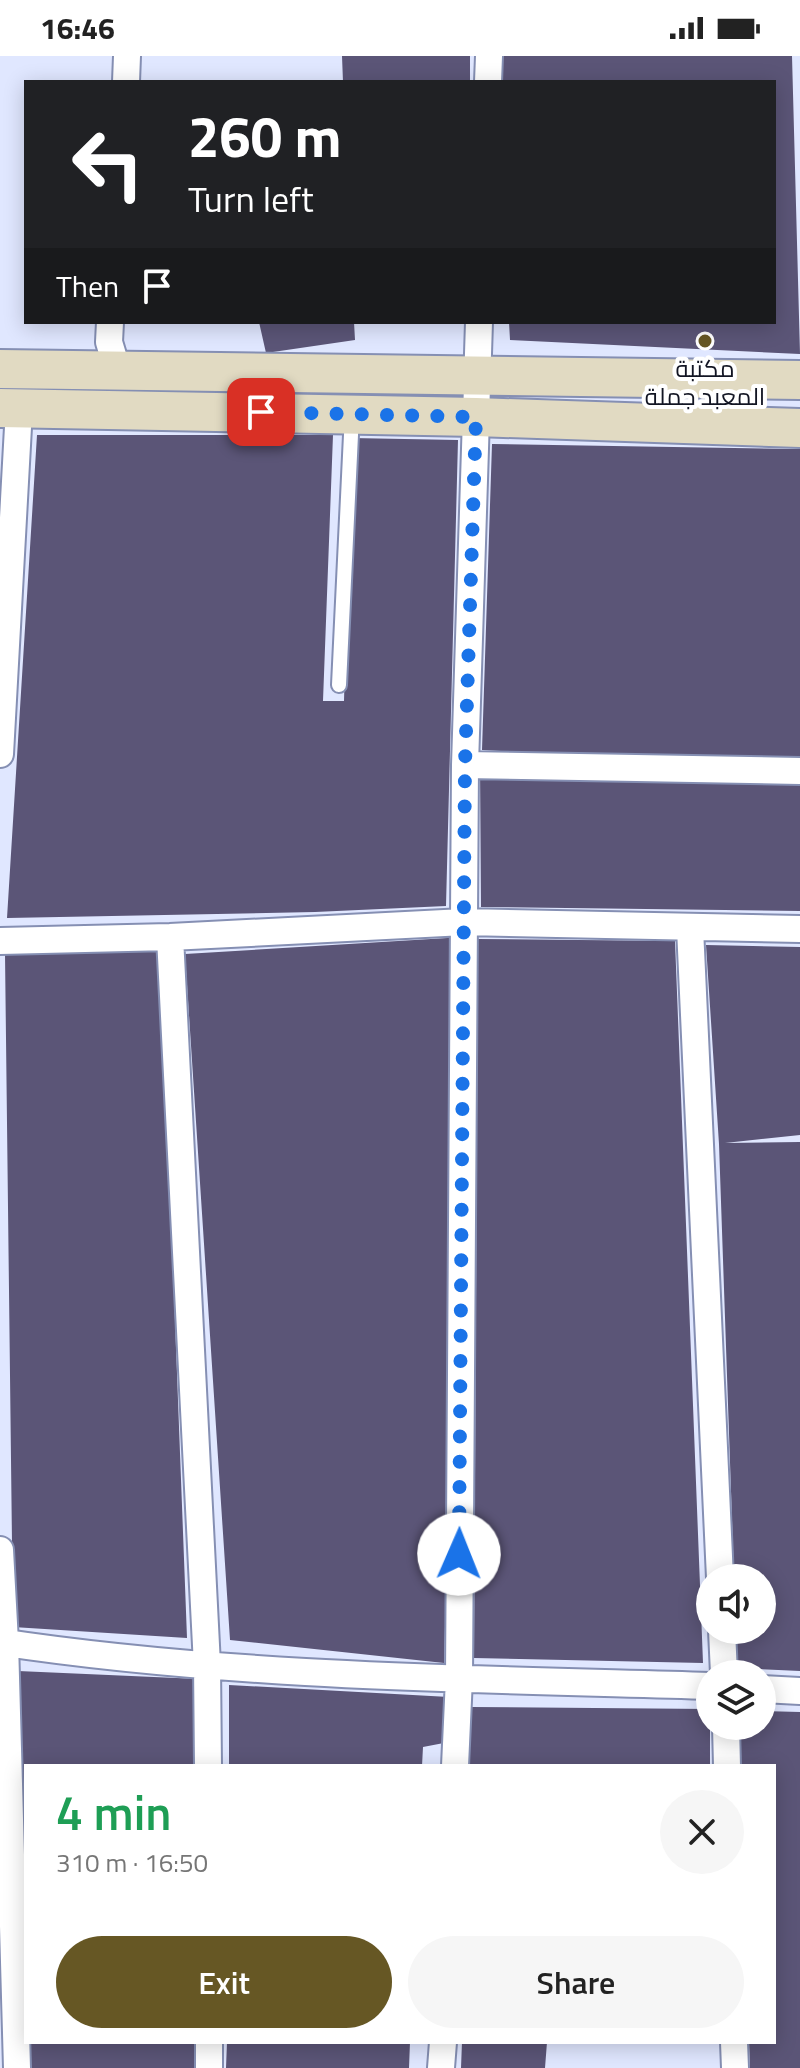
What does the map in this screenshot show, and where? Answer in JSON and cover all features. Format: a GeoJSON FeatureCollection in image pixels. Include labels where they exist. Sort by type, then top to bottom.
{"type":"FeatureCollection","features":[{"type":"Feature","properties":{"kind":"main road"},"geometry":{"type":"LineString","coordinates":[[0,369],[800,380]]}},
{"type":"Feature","properties":{"kind":"main road"},"geometry":{"type":"LineString","coordinates":[[10,409],[352,414],[800,428]]}},
{"type":"Feature","properties":{"kind":"street"},"geometry":{"type":"LineString","coordinates":[[126,80],[127,56]]}},
{"type":"Feature","properties":{"kind":"street"},"geometry":{"type":"LineString","coordinates":[[488,80],[489,56]]}},
{"type":"Feature","properties":{"kind":"street"},"geometry":{"type":"LineString","coordinates":[[110,324],[109,342],[118,372]]}},
{"type":"Feature","properties":{"kind":"street"},"geometry":{"type":"LineString","coordinates":[[455,1764],[459,1678],[465,765],[479,324]]}},
{"type":"Feature","properties":{"kind":"street"},"geometry":{"type":"LineString","coordinates":[[0,754],[10,409]]}},
{"type":"Feature","properties":{"kind":"street"},"geometry":{"type":"LineString","coordinates":[[465,765],[800,771]]}},
{"type":"Feature","properties":{"kind":"street"},"geometry":{"type":"LineString","coordinates":[[0,941],[170,937],[464,922],[800,929]]}},
{"type":"Feature","properties":{"kind":"street"},"geometry":{"type":"LineString","coordinates":[[690,928],[719,1564]]}},
{"type":"Feature","properties":{"kind":"street"},"geometry":{"type":"LineString","coordinates":[[170,937],[207,1665],[208,1764]]}},
{"type":"Feature","properties":{"kind":"street"},"geometry":{"type":"LineString","coordinates":[[0,1550],[17,2068]]}},
{"type":"Feature","properties":{"kind":"street"},"geometry":{"type":"LineString","coordinates":[[3,1642],[207,1665],[459,1678],[696,1686]]}},
{"type":"Feature","properties":{"kind":"street"},"geometry":{"type":"LineString","coordinates":[[776,1690],[800,1691]]}},
{"type":"Feature","properties":{"kind":"street"},"geometry":{"type":"LineString","coordinates":[[726,1740],[727,1764]]}},
{"type":"Feature","properties":{"kind":"street"},"geometry":{"type":"LineString","coordinates":[[209,2044],[209,2068]]}},
{"type":"Feature","properties":{"kind":"street"},"geometry":{"type":"LineString","coordinates":[[441,2068],[443,2044]]}},
{"type":"Feature","properties":{"kind":"street"},"geometry":{"type":"LineString","coordinates":[[734,2044],[735,2068]]}},
{"type":"Feature","properties":{"kind":"lane"},"geometry":{"type":"LineString","coordinates":[[339,685],[352,414]]}},
{"type":"Feature","properties":{"kind":"building"},"geometry":{"type":"Polygon","coordinates":[[[342,56],[470,56],[470,80],[343,80],[342,56]]]}},
{"type":"Feature","properties":{"kind":"building"},"geometry":{"type":"Polygon","coordinates":[[[499,56],[792,56],[800,354],[510,340],[509,324],[776,324],[776,80],[500,80],[499,56]]]}},
{"type":"Feature","properties":{"kind":"building"},"geometry":{"type":"Polygon","coordinates":[[[259,324],[354,324],[355,340],[266,353],[259,324]]]}},
{"type":"Feature","properties":{"kind":"building"},"geometry":{"type":"Polygon","coordinates":[[[37,435],[333,435],[323,701],[344,701],[351,438],[458,440],[446,906],[315,912],[7,918],[37,435]]]}},
{"type":"Feature","properties":{"kind":"building"},"geometry":{"type":"Polygon","coordinates":[[[492,444],[800,449],[800,767],[482,750],[492,444]]]}},
{"type":"Feature","properties":{"kind":"building"},"geometry":{"type":"Polygon","coordinates":[[[480,765],[800,779],[800,911],[481,907],[480,765]]]}},
{"type":"Feature","properties":{"kind":"building"},"geometry":{"type":"Polygon","coordinates":[[[464,937],[444,1663],[230,1640],[185,954],[464,937]]]}},
{"type":"Feature","properties":{"kind":"building"},"geometry":{"type":"Polygon","coordinates":[[[478,939],[675,941],[699,1564],[696,1564],[696,1644],[702,1644],[703,1660],[696,1660],[696,1663],[474,1658],[478,939]]]}},
{"type":"Feature","properties":{"kind":"building"},"geometry":{"type":"Polygon","coordinates":[[[706,945],[800,947],[800,1135],[725,1143],[800,1142],[800,1671],[776,1670],[776,1660],[735,1660],[735,1644],[776,1644],[776,1564],[734,1564],[719,1144],[706,945]]]}},
{"type":"Feature","properties":{"kind":"building"},"geometry":{"type":"Polygon","coordinates":[[[161,951],[187,1638],[13,1627],[5,954],[161,951]]]}},
{"type":"Feature","properties":{"kind":"building"},"geometry":{"type":"Polygon","coordinates":[[[18,1671],[199,1679],[201,1764],[24,1764],[23,1896],[18,1671]]]}},
{"type":"Feature","properties":{"kind":"building"},"geometry":{"type":"Polygon","coordinates":[[[229,1685],[449,1697],[449,1742],[423,1747],[422,1764],[229,1764],[229,1685]]]}},
{"type":"Feature","properties":{"kind":"building"},"geometry":{"type":"Polygon","coordinates":[[[471,1707],[696,1709],[696,1740],[710,1740],[710,1764],[469,1764],[471,1707]]]}},
{"type":"Feature","properties":{"kind":"building"},"geometry":{"type":"Polygon","coordinates":[[[776,1711],[800,1712],[800,2068],[750,2068],[749,2044],[776,2044],[776,1764],[740,1764],[739,1740],[776,1740],[776,1711]]]}},
{"type":"Feature","properties":{"kind":"building"},"geometry":{"type":"Polygon","coordinates":[[[27,2044],[197,2044],[197,2068],[28,2068],[27,2044]]]}},
{"type":"Feature","properties":{"kind":"building"},"geometry":{"type":"Polygon","coordinates":[[[227,2044],[410,2044],[409,2068],[226,2068],[227,2044]]]}},
{"type":"Feature","properties":{"kind":"building"},"geometry":{"type":"Polygon","coordinates":[[[462,2044],[547,2044],[545,2068],[461,2068],[462,2044]]]}},
{"type":"Feature","properties":{"kind":"place","name":"مكتبة المعبد جملة"},"geometry":{"type":"Point","coordinates":[705,341]}},
{"type":"Feature","properties":{"kind":"route"},"geometry":{"type":"LineString","coordinates":[[261,412],[476,417],[465,765],[459,1554]]}}]}
